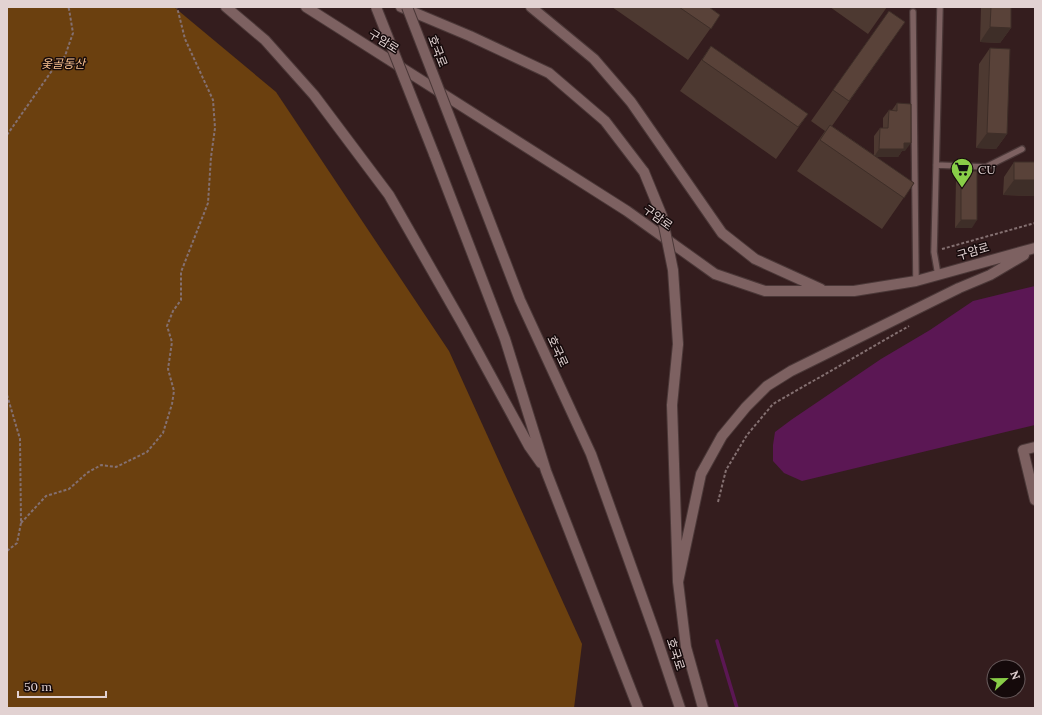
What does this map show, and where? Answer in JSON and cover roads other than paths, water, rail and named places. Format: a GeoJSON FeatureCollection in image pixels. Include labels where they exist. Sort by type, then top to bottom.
{"type":"FeatureCollection","features":[{"type":"Feature","properties":{"kind":"main road"},"geometry":{"type":"LineString","coordinates":[[226,7],[265,40],[314,95],[389,195],[529,446],[546,471]]}},
{"type":"Feature","properties":{"kind":"main road","name":"구암로"},"geometry":{"type":"LineString","coordinates":[[306,7],[627,211],[715,274],[765,291],[854,291],[916,281],[1035,248]]}},
{"type":"Feature","properties":{"kind":"main road"},"geometry":{"type":"LineString","coordinates":[[376,7],[505,339],[546,471],[638,708]]}},
{"type":"Feature","properties":{"kind":"main road"},"geometry":{"type":"LineString","coordinates":[[401,7],[470,36],[549,73],[605,120],[644,172],[662,216],[673,270],[678,344],[672,405],[678,582],[686,647],[703,708]]}},
{"type":"Feature","properties":{"kind":"main road","name":"호국로"},"geometry":{"type":"LineString","coordinates":[[407,7],[520,300],[590,454],[656,636],[680,708]]}},
{"type":"Feature","properties":{"kind":"main road"},"geometry":{"type":"LineString","coordinates":[[532,7],[594,59],[631,102],[722,233],[755,259],[825,291]]}},
{"type":"Feature","properties":{"kind":"main road"},"geometry":{"type":"LineString","coordinates":[[678,582],[701,474],[722,436],[746,407],[767,386],[791,371],[990,274],[1035,248]]}},
{"type":"Feature","properties":{"kind":"main road"},"geometry":{"type":"LineString","coordinates":[[1035,447],[1023,450],[1035,500]]}},
{"type":"Feature","properties":{"kind":"lane"},"geometry":{"type":"LineString","coordinates":[[938,275],[934,252],[940,7]]}},
{"type":"Feature","properties":{"kind":"lane"},"geometry":{"type":"LineString","coordinates":[[913,12],[916,281]]}},
{"type":"Feature","properties":{"kind":"lane"},"geometry":{"type":"LineString","coordinates":[[936,164],[986,167],[1022,149]]}},
{"type":"Feature","properties":{"kind":"waterway"},"geometry":{"type":"LineString","coordinates":[[717,641],[737,708]]}},
{"type":"Feature","properties":{"kind":"place","name":"CU"},"geometry":{"type":"Point","coordinates":[962,188]}},
{"type":"Feature","properties":{"kind":"park label","name":"옻골동산"},"geometry":{"type":"Point","coordinates":[63,63]}}]}
